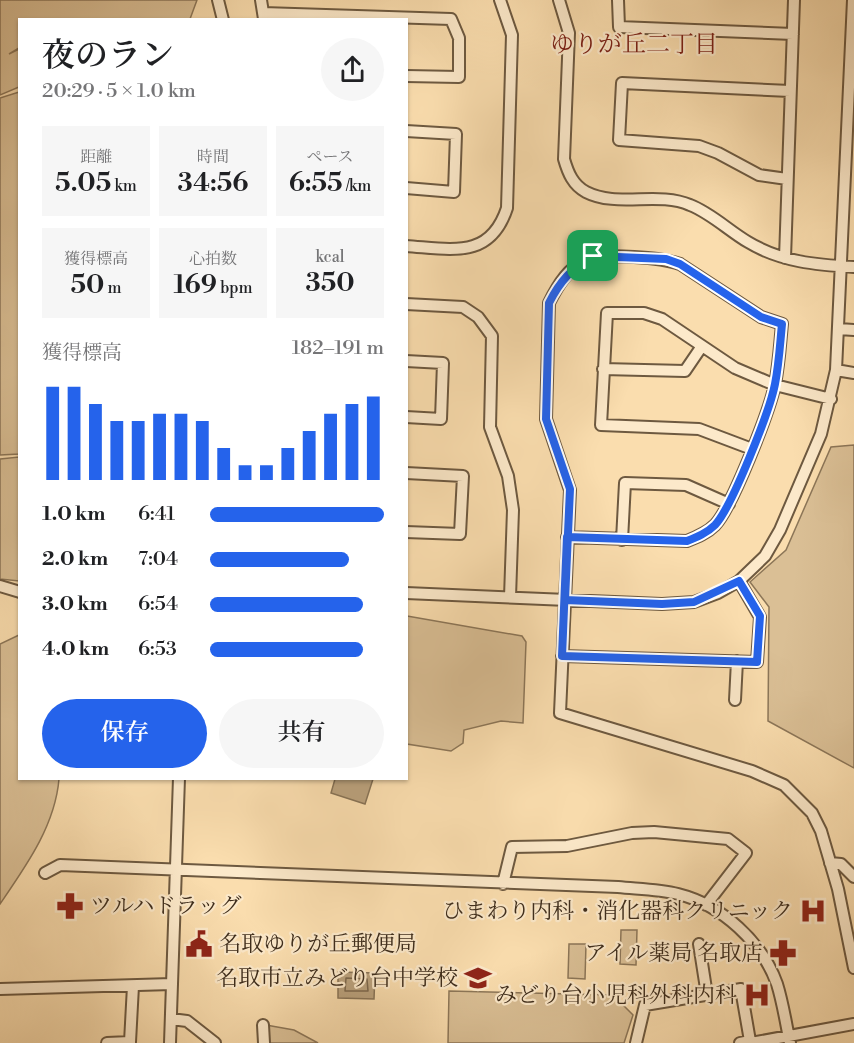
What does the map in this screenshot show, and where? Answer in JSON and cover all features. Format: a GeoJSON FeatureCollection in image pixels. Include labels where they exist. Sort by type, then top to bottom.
{"type":"FeatureCollection","features":[{"type":"Feature","properties":{"kind":"street"},"geometry":{"type":"LineString","coordinates":[[218,0],[223,18]]}},
{"type":"Feature","properties":{"kind":"street"},"geometry":{"type":"LineString","coordinates":[[224,18],[225,0]]}},
{"type":"Feature","properties":{"kind":"street"},"geometry":{"type":"LineString","coordinates":[[261,0],[264,16],[389,18]]}},
{"type":"Feature","properties":{"kind":"street"},"geometry":{"type":"LineString","coordinates":[[408,246],[467,249],[483,243],[500,228],[507,208],[512,61],[512,35],[500,0]]}},
{"type":"Feature","properties":{"kind":"street"},"geometry":{"type":"LineString","coordinates":[[560,0],[569,33],[564,159],[576,185],[598,198],[661,200],[690,204],[750,244],[785,258],[798,262],[854,267]]}},
{"type":"Feature","properties":{"kind":"street"},"geometry":{"type":"LineString","coordinates":[[618,0],[619,27],[793,34]]}},
{"type":"Feature","properties":{"kind":"street"},"geometry":{"type":"LineString","coordinates":[[785,258],[794,0]]}},
{"type":"Feature","properties":{"kind":"street"},"geometry":{"type":"LineString","coordinates":[[408,592],[662,604],[694,602],[739,581],[765,556],[780,530],[821,434],[836,370],[851,152],[853,0]]}},
{"type":"Feature","properties":{"kind":"street"},"geometry":{"type":"LineString","coordinates":[[408,18],[451,19],[459,39],[459,77],[408,76]]}},
{"type":"Feature","properties":{"kind":"street"},"geometry":{"type":"LineString","coordinates":[[787,179],[759,175],[718,153],[699,146],[619,141],[622,83],[790,91]]}},
{"type":"Feature","properties":{"kind":"street"},"geometry":{"type":"LineString","coordinates":[[408,131],[456,134],[454,192],[408,188]]}},
{"type":"Feature","properties":{"kind":"street"},"geometry":{"type":"LineString","coordinates":[[567,537],[687,541],[716,524],[729,504],[775,385],[782,324],[761,317],[680,264],[666,259],[593,256],[573,268],[556,289],[549,303],[545,404],[549,433],[570,489],[567,537],[560,713],[752,771],[784,785],[812,813],[821,831],[854,965]]}},
{"type":"Feature","properties":{"kind":"street"},"geometry":{"type":"LineString","coordinates":[[408,303],[463,307],[478,317],[492,336],[490,427],[508,476],[513,510],[510,597]]}},
{"type":"Feature","properties":{"kind":"street"},"geometry":{"type":"LineString","coordinates":[[752,449],[699,429],[601,424],[606,313],[644,313],[662,319],[735,368],[775,385],[831,399]]}},
{"type":"Feature","properties":{"kind":"street"},"geometry":{"type":"LineString","coordinates":[[839,329],[854,330]]}},
{"type":"Feature","properties":{"kind":"street"},"geometry":{"type":"LineString","coordinates":[[603,369],[685,372],[702,346]]}},
{"type":"Feature","properties":{"kind":"street"},"geometry":{"type":"LineString","coordinates":[[408,361],[443,363],[441,419],[408,417]]}},
{"type":"Feature","properties":{"kind":"street"},"geometry":{"type":"LineString","coordinates":[[836,370],[854,373]]}},
{"type":"Feature","properties":{"kind":"street"},"geometry":{"type":"LineString","coordinates":[[408,473],[463,476],[460,534],[408,532]]}},
{"type":"Feature","properties":{"kind":"street"},"geometry":{"type":"LineString","coordinates":[[622,540],[625,483],[686,486],[729,504]]}},
{"type":"Feature","properties":{"kind":"street"},"geometry":{"type":"LineString","coordinates":[[562,656],[757,662],[760,616],[739,581]]}},
{"type":"Feature","properties":{"kind":"street"},"geometry":{"type":"LineString","coordinates":[[0,586],[18,591]]}},
{"type":"Feature","properties":{"kind":"street"},"geometry":{"type":"LineString","coordinates":[[735,700],[737,661]]}},
{"type":"Feature","properties":{"kind":"street"},"geometry":{"type":"LineString","coordinates":[[170,1043],[179,780]]}},
{"type":"Feature","properties":{"kind":"street"},"geometry":{"type":"LineString","coordinates":[[503,884],[512,847],[567,846],[632,833],[728,839],[746,853],[706,905]]}},
{"type":"Feature","properties":{"kind":"street"},"geometry":{"type":"LineString","coordinates":[[830,863],[841,864],[854,877]]}},
{"type":"Feature","properties":{"kind":"street"},"geometry":{"type":"LineString","coordinates":[[45,873],[60,865],[660,890],[679,894],[706,905],[732,922],[746,935],[769,967],[777,984],[789,1039]]}},
{"type":"Feature","properties":{"kind":"street"},"geometry":{"type":"LineString","coordinates":[[699,944],[707,995]]}},
{"type":"Feature","properties":{"kind":"street"},"geometry":{"type":"LineString","coordinates":[[0,989],[172,984]]}},
{"type":"Feature","properties":{"kind":"street"},"geometry":{"type":"LineString","coordinates":[[107,1043],[130,1042],[133,986]]}},
{"type":"Feature","properties":{"kind":"street"},"geometry":{"type":"LineString","coordinates":[[636,1043],[645,1005],[741,989],[747,1042],[789,1039],[854,1024]]}},
{"type":"Feature","properties":{"kind":"street"},"geometry":{"type":"LineString","coordinates":[[171,1019],[187,1021],[215,1043]]}},
{"type":"Feature","properties":{"kind":"street"},"geometry":{"type":"LineString","coordinates":[[263,1025],[264,1043]]}},
{"type":"Feature","properties":{"kind":"shaded area"},"geometry":{"type":"Polygon","coordinates":[[[0,0],[197,0],[190,18],[18,18],[18,49],[9,54],[18,50],[18,87],[0,95],[0,0]]]}},
{"type":"Feature","properties":{"kind":"shaded area"},"geometry":{"type":"Polygon","coordinates":[[[18,92],[18,454],[0,455],[0,98],[18,92]]]}},
{"type":"Feature","properties":{"kind":"shaded area"},"geometry":{"type":"Polygon","coordinates":[[[854,445],[854,768],[768,721],[769,607],[750,582],[786,550],[831,447],[854,445]]]}},
{"type":"Feature","properties":{"kind":"shaded area"},"geometry":{"type":"Polygon","coordinates":[[[18,457],[18,581],[0,579],[0,459],[18,457]]]}},
{"type":"Feature","properties":{"kind":"shaded area"},"geometry":{"type":"Polygon","coordinates":[[[408,616],[522,636],[526,642],[523,723],[501,721],[464,730],[463,743],[451,751],[408,744],[408,616]]]}},
{"type":"Feature","properties":{"kind":"shaded area"},"geometry":{"type":"Polygon","coordinates":[[[18,635],[18,780],[59,780],[52,813],[38,845],[0,904],[0,644],[18,635]]]}},
{"type":"Feature","properties":{"kind":"shaded area"},"geometry":{"type":"Polygon","coordinates":[[[621,930],[637,930],[636,965],[620,964],[621,930]]]}},
{"type":"Feature","properties":{"kind":"shaded area"},"geometry":{"type":"Polygon","coordinates":[[[569,944],[586,944],[585,979],[568,978],[569,944]]]}},
{"type":"Feature","properties":{"kind":"shaded area"},"geometry":{"type":"Polygon","coordinates":[[[449,991],[613,995],[633,1015],[624,1043],[448,1043],[449,991]]]}},
{"type":"Feature","properties":{"kind":"shaded area"},"geometry":{"type":"Polygon","coordinates":[[[266,1025],[294,1030],[318,1043],[267,1043],[266,1025]]]}},
{"type":"Feature","properties":{"kind":"water"},"geometry":{"type":"Polygon","coordinates":[[[335,780],[373,780],[365,804],[331,793],[335,780]]]}},
{"type":"Feature","properties":{"kind":"water"},"geometry":{"type":"Polygon","coordinates":[[[338,972],[375,973],[374,999],[338,998],[338,972]]]}},
{"type":"Feature","properties":{"kind":"place","name":"ツルハドラッグ"},"geometry":{"type":"Point","coordinates":[70,906]}},
{"type":"Feature","properties":{"kind":"place","name":"ひまわり内科・消化器科クリニック"},"geometry":{"type":"Point","coordinates":[813,911]}},
{"type":"Feature","properties":{"kind":"place","name":"名取ゆりが丘郵便局"},"geometry":{"type":"Point","coordinates":[199,944]}},
{"type":"Feature","properties":{"kind":"place","name":"アイル薬局 名取店"},"geometry":{"type":"Point","coordinates":[783,953]}},
{"type":"Feature","properties":{"kind":"place","name":"名取市立みどり台中学校"},"geometry":{"type":"Point","coordinates":[478,978]}},
{"type":"Feature","properties":{"kind":"place","name":"みどり台小児科外科内科"},"geometry":{"type":"Point","coordinates":[757,995]}},
{"type":"Feature","properties":{"kind":"district","name":"ゆりが丘二丁目"},"geometry":{"type":"Point","coordinates":[634,45]}},
{"type":"Feature","properties":{"kind":"route"},"geometry":{"type":"LineString","coordinates":[[593,256],[573,268],[556,289],[549,303],[546,419],[570,489],[567,537],[565,600],[662,604],[694,602],[718,593],[739,581],[760,616],[757,662],[562,656],[567,537],[687,541],[716,524],[729,504],[765,418],[775,385],[782,324],[761,317],[680,264],[666,259],[593,256]]}}]}
